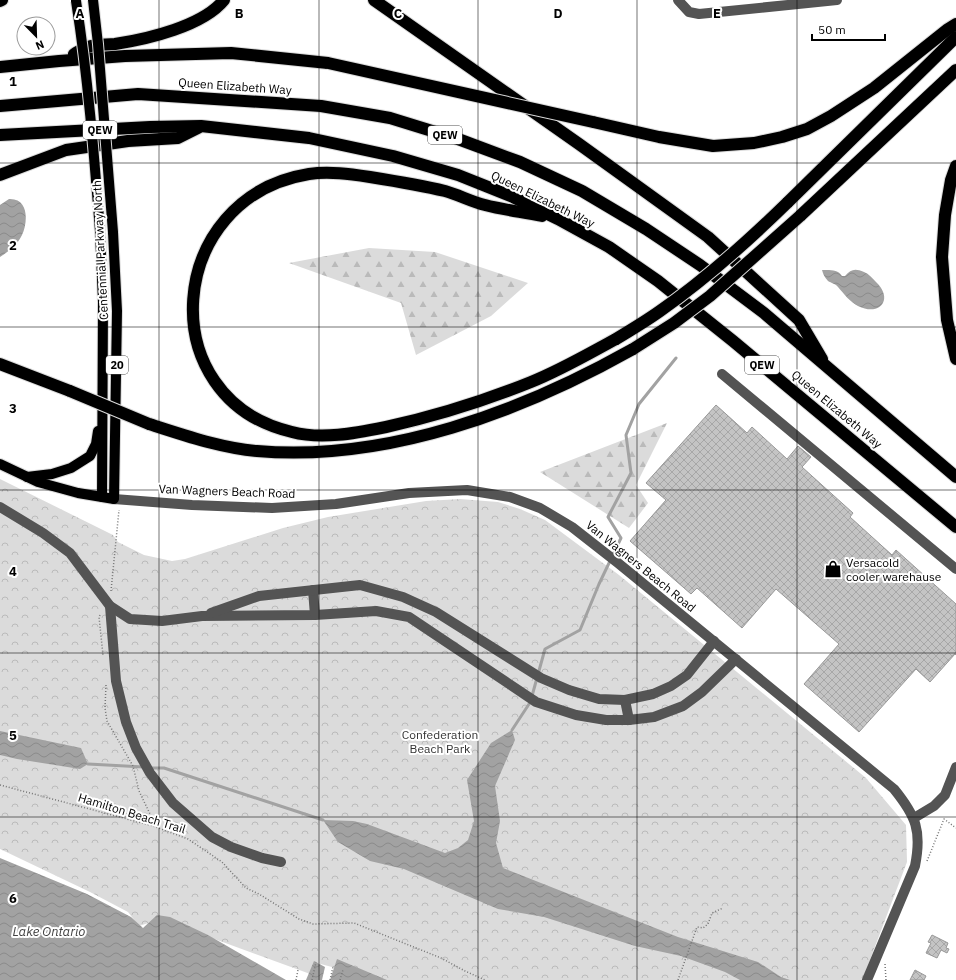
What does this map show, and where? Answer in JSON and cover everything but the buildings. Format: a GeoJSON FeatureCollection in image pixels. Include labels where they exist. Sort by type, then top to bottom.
{"type":"FeatureCollection","features":[{"type":"Feature","properties":{"kind":"highway"},"geometry":{"type":"LineString","coordinates":[[59,61],[88,47],[115,44],[173,30],[199,19],[220,6],[224,0]]}},
{"type":"Feature","properties":{"kind":"highway"},"geometry":{"type":"LineString","coordinates":[[374,0],[586,148],[708,237],[799,320],[826,366]]}},
{"type":"Feature","properties":{"kind":"highway"},"geometry":{"type":"LineString","coordinates":[[0,67],[125,56],[231,54],[328,63],[659,137],[713,146],[754,143],[782,137],[807,129],[838,112],[874,88],[956,24]]}},
{"type":"Feature","properties":{"kind":"highway"},"geometry":{"type":"LineString","coordinates":[[558,219],[484,205],[447,192],[407,182],[346,174],[310,173],[289,178],[269,186],[249,197],[232,211],[208,242],[198,266],[193,296],[195,334],[202,357],[214,380],[239,408],[258,420],[294,433],[314,435],[335,435],[372,430],[424,419],[480,402],[533,381],[616,339],[659,312],[699,282],[742,246],[956,37]]}},
{"type":"Feature","properties":{"kind":"highway"},"geometry":{"type":"LineString","coordinates":[[0,364],[149,424],[190,437],[257,451],[294,452],[334,450],[376,445],[425,435],[482,419],[521,405],[596,370],[674,323],[710,296],[800,216],[956,70]]}},
{"type":"Feature","properties":{"kind":"highway","name":"Queen Elizabeth Way"},"geometry":{"type":"LineString","coordinates":[[0,106],[138,94],[321,106],[390,118],[458,139],[520,162],[576,188],[646,228],[700,265],[764,313],[956,478]]}},
{"type":"Feature","properties":{"kind":"highway"},"geometry":{"type":"LineString","coordinates":[[0,175],[66,150],[128,141],[178,138],[201,126]]}},
{"type":"Feature","properties":{"kind":"highway","name":"Queen Elizabeth Way"},"geometry":{"type":"LineString","coordinates":[[0,135],[150,127],[201,126],[309,138],[394,156],[458,175],[513,197],[558,219],[609,247],[658,281],[733,341],[956,527]]}},
{"type":"Feature","properties":{"kind":"highway"},"geometry":{"type":"LineString","coordinates":[[956,166],[951,180],[945,215],[942,257],[947,320],[956,359]]}},
{"type":"Feature","properties":{"kind":"main road","name":"Centennial Parkway North"},"geometry":{"type":"LineString","coordinates":[[76,0],[94,151],[100,231],[103,302],[102,497]]}},
{"type":"Feature","properties":{"kind":"main road","name":"Centennial Parkway North"},"geometry":{"type":"LineString","coordinates":[[93,0],[98,44],[113,232],[117,311],[114,498]]}},
{"type":"Feature","properties":{"kind":"main road"},"geometry":{"type":"LineString","coordinates":[[27,477],[52,474],[71,468],[90,456],[96,444],[99,427],[103,418]]}},
{"type":"Feature","properties":{"kind":"main road"},"geometry":{"type":"LineString","coordinates":[[0,464],[38,482],[78,493],[114,498]]}},
{"type":"Feature","properties":{"kind":"street"},"geometry":{"type":"LineString","coordinates":[[678,0],[689,12],[699,14],[838,0]]}},
{"type":"Feature","properties":{"kind":"street"},"geometry":{"type":"LineString","coordinates":[[722,374],[956,569]]}},
{"type":"Feature","properties":{"kind":"street","name":"Van Wagners Beach Road"},"geometry":{"type":"LineString","coordinates":[[114,498],[192,505],[272,508],[336,504],[409,493],[467,490],[510,497],[540,508],[572,527],[618,562],[894,789],[906,804],[914,818],[918,831],[918,849],[915,866],[867,980]]}},
{"type":"Feature","properties":{"kind":"street"},"geometry":{"type":"LineString","coordinates":[[0,507],[43,533],[70,553],[110,606],[130,619],[162,621],[202,616],[315,615],[376,611],[409,617],[536,702],[576,715],[606,720],[629,720],[654,717],[683,706],[702,692],[736,659]]}},
{"type":"Feature","properties":{"kind":"street"},"geometry":{"type":"LineString","coordinates":[[202,616],[259,596],[360,585],[403,597],[436,612],[540,678],[569,690],[599,699],[625,700],[653,694],[671,686],[687,675],[714,641]]}},
{"type":"Feature","properties":{"kind":"street"},"geometry":{"type":"LineString","coordinates":[[313,590],[315,615]]}},
{"type":"Feature","properties":{"kind":"street"},"geometry":{"type":"LineString","coordinates":[[110,606],[116,681],[126,722],[136,748],[150,773],[173,803],[212,837],[231,847],[262,858],[282,862]]}},
{"type":"Feature","properties":{"kind":"street"},"geometry":{"type":"LineString","coordinates":[[625,700],[629,720]]}},
{"type":"Feature","properties":{"kind":"street"},"geometry":{"type":"LineString","coordinates":[[914,818],[934,806],[945,795],[956,767]]}},
{"type":"Feature","properties":{"kind":"path","name":"Hamilton Beach Trail"},"geometry":{"type":"LineString","coordinates":[[0,785],[153,826],[188,839],[222,862],[246,888],[259,894],[299,919],[312,924],[354,923],[441,958],[485,980]]}},
{"type":"Feature","properties":{"kind":"path"},"geometry":{"type":"LineString","coordinates":[[678,980],[697,927],[703,928],[708,924],[712,913],[723,908]]}},
{"type":"Feature","properties":{"kind":"path"},"geometry":{"type":"LineString","coordinates":[[312,980],[316,962]]}},
{"type":"Feature","properties":{"kind":"path"},"geometry":{"type":"LineString","coordinates":[[330,980],[333,967]]}},
{"type":"Feature","properties":{"kind":"path"},"geometry":{"type":"LineString","coordinates":[[296,980],[298,970]]}},
{"type":"Feature","properties":{"kind":"path"},"geometry":{"type":"LineString","coordinates":[[340,980],[343,970]]}},
{"type":"Feature","properties":{"kind":"green space"},"geometry":{"type":"Polygon","coordinates":[[[369,248],[435,252],[528,283],[491,316],[416,355],[401,303],[289,263],[369,248]]]}},
{"type":"Feature","properties":{"kind":"green space"},"geometry":{"type":"Polygon","coordinates":[[[667,423],[636,485],[648,503],[629,528],[540,472],[667,423]]]}},
{"type":"Feature","properties":{"kind":"green space","name":"Confederation Beach Park"},"geometry":{"type":"Polygon","coordinates":[[[0,479],[113,535],[118,542],[144,555],[172,561],[185,559],[283,528],[328,517],[426,501],[460,499],[498,502],[520,509],[545,520],[619,575],[866,778],[906,825],[907,862],[862,980],[368,980],[343,970],[317,963],[313,975],[171,923],[158,920],[139,926],[128,912],[0,849],[0,479]]]}},
{"type":"Feature","properties":{"kind":"water"},"geometry":{"type":"Polygon","coordinates":[[[9,199],[20,202],[26,218],[24,230],[18,242],[0,257],[0,205],[9,199]]]}},
{"type":"Feature","properties":{"kind":"water"},"geometry":{"type":"Polygon","coordinates":[[[822,270],[836,271],[842,276],[845,276],[853,270],[866,273],[881,288],[884,294],[882,304],[878,308],[873,309],[866,309],[858,306],[835,284],[828,281],[822,270]]]}},
{"type":"Feature","properties":{"kind":"water"},"geometry":{"type":"Polygon","coordinates":[[[512,730],[515,740],[495,786],[500,821],[496,843],[503,868],[678,937],[758,962],[781,977],[790,980],[740,980],[725,972],[681,956],[635,946],[544,917],[498,909],[404,869],[370,861],[338,842],[323,820],[353,821],[367,824],[445,853],[458,848],[468,840],[474,821],[467,780],[491,743],[512,730]]]}},
{"type":"Feature","properties":{"kind":"water"},"geometry":{"type":"Polygon","coordinates":[[[0,731],[81,748],[88,764],[80,769],[0,755],[0,731]]]}},
{"type":"Feature","properties":{"kind":"water","name":"Lake Ontario"},"geometry":{"type":"Polygon","coordinates":[[[0,858],[87,894],[131,917],[143,928],[157,915],[170,917],[208,935],[286,980],[0,980],[0,858]]]}},
{"type":"Feature","properties":{"kind":"water"},"geometry":{"type":"Polygon","coordinates":[[[337,959],[387,980],[330,980],[337,959]]]}},
{"type":"Feature","properties":{"kind":"water"},"geometry":{"type":"Polygon","coordinates":[[[314,961],[325,967],[322,980],[306,980],[314,961]]]}},
{"type":"Feature","properties":{"kind":"waterway"},"geometry":{"type":"LineString","coordinates":[[532,696],[545,649],[580,630],[599,584],[621,538],[608,517],[631,473],[626,435],[639,404],[676,358]]}},
{"type":"Feature","properties":{"kind":"waterway"},"geometry":{"type":"LineString","coordinates":[[512,730],[531,701]]}},
{"type":"Feature","properties":{"kind":"waterway"},"geometry":{"type":"LineString","coordinates":[[88,764],[144,767]]}},
{"type":"Feature","properties":{"kind":"waterway"},"geometry":{"type":"LineString","coordinates":[[149,768],[164,768],[323,820]]}},
{"type":"Feature","properties":{"kind":"place","name":"Versacold cooler warehause"},"geometry":{"type":"Point","coordinates":[833,569]}}]}
